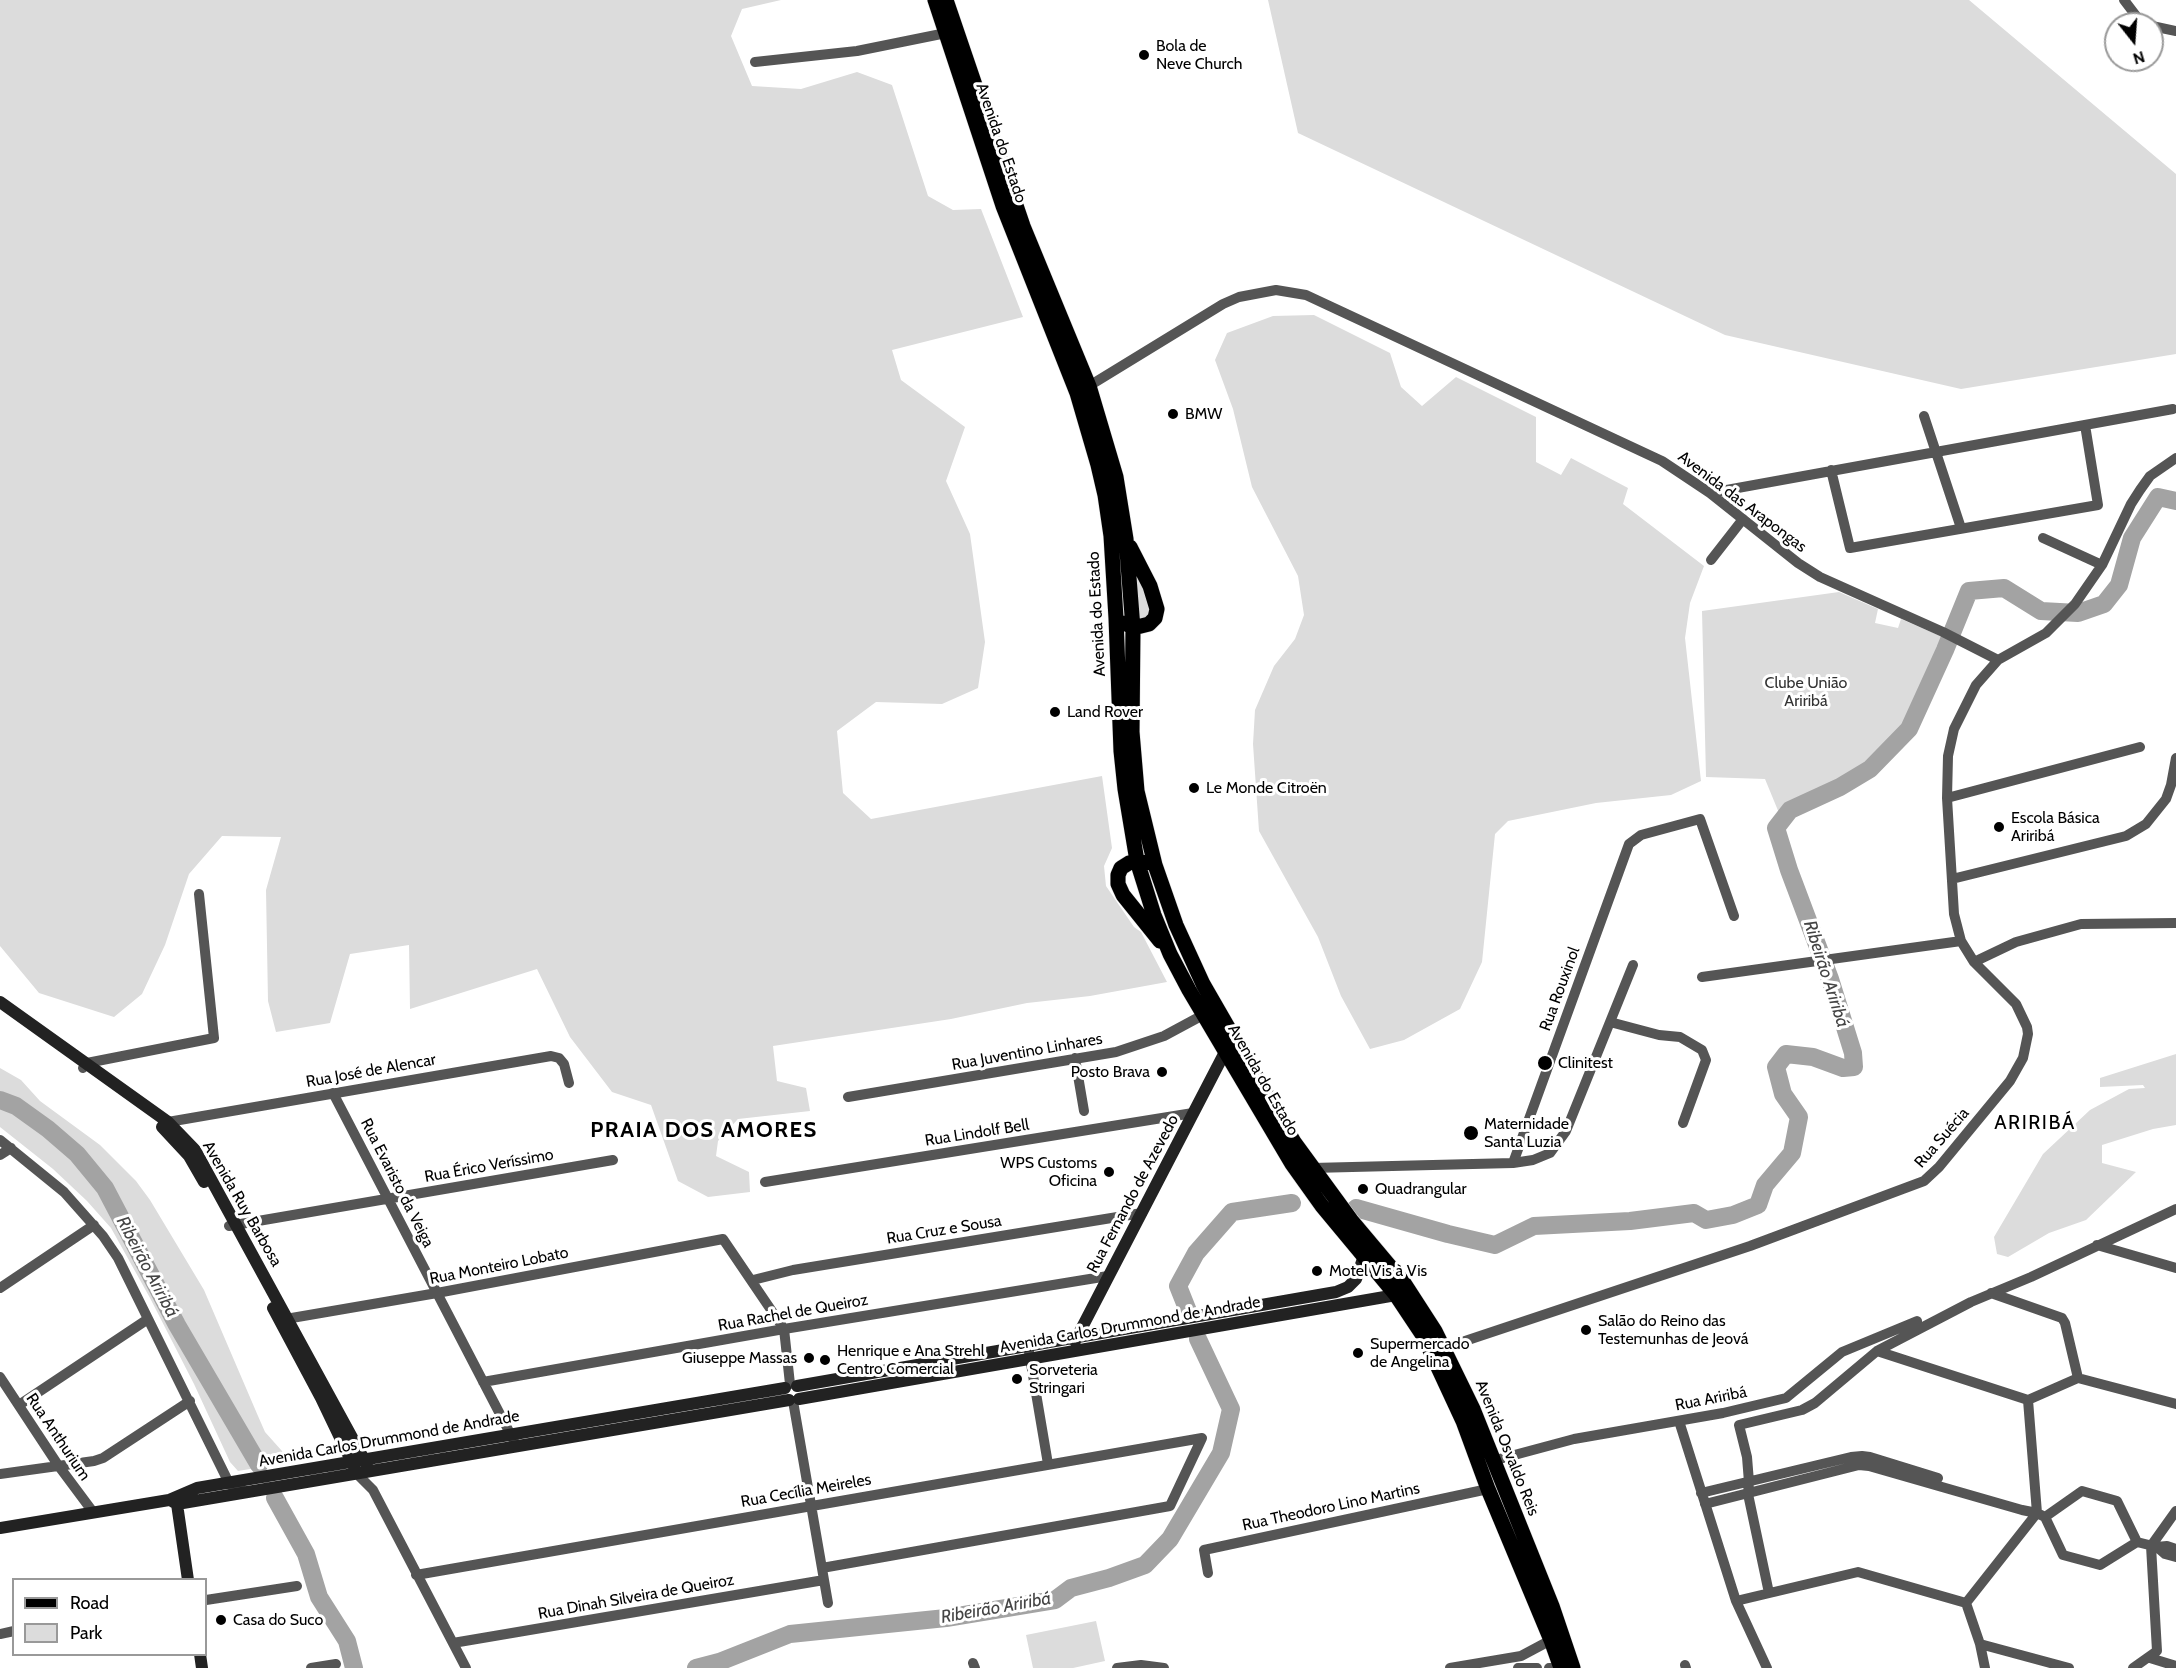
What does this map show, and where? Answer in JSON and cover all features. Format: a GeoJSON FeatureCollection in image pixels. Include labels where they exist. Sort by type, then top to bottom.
{"type":"FeatureCollection","features":[{"type":"Feature","properties":{"kind":"main road","name":"Avenida do Estado"},"geometry":{"type":"LineString","coordinates":[[935,0],[1003,206],[1087,423],[1105,495],[1111,536],[1121,757],[1137,861],[1148,896],[1170,954],[1279,1144],[1329,1203]]}},
{"type":"Feature","properties":{"kind":"main road","name":"Avenida do Estado"},"geometry":{"type":"LineString","coordinates":[[946,0],[1023,226],[1089,386],[1116,477],[1126,539],[1133,628],[1133,751],[1142,814],[1155,865],[1176,925],[1203,984],[1281,1120],[1312,1168],[1329,1203]]}},
{"type":"Feature","properties":{"kind":"main road"},"geometry":{"type":"LineString","coordinates":[[1116,618],[1133,628],[1149,624],[1155,618],[1157,609],[1150,586],[1126,539]]}},
{"type":"Feature","properties":{"kind":"main road"},"geometry":{"type":"LineString","coordinates":[[1155,865],[1137,861],[1129,863],[1121,868],[1118,885],[1123,895],[1170,954]]}},
{"type":"Feature","properties":{"kind":"main road","name":"Avenida Ruy Barbosa"},"geometry":{"type":"LineString","coordinates":[[0,1002],[166,1125],[189,1156],[233,1226],[361,1467]]}},
{"type":"Feature","properties":{"kind":"main road","name":"Avenida Ruy Barbosa"},"geometry":{"type":"LineString","coordinates":[[0,1012],[85,1065]]}},
{"type":"Feature","properties":{"kind":"main road","name":"Rua Fernando de Azevedo"},"geometry":{"type":"LineString","coordinates":[[1072,1352],[1076,1337],[1225,1052]]}},
{"type":"Feature","properties":{"kind":"main road","name":"Avenida Osvaldo Reis"},"geometry":{"type":"LineString","coordinates":[[1329,1203],[1404,1283],[1444,1348],[1464,1387],[1552,1606],[1573,1668]]}},
{"type":"Feature","properties":{"kind":"main road","name":"Avenida Osvaldo Reis"},"geometry":{"type":"LineString","coordinates":[[1329,1203],[1364,1256],[1396,1295],[1424,1336],[1441,1370],[1561,1668]]}},
{"type":"Feature","properties":{"kind":"main road"},"geometry":{"type":"LineString","coordinates":[[1338,1306],[1336,1292],[1347,1287],[1356,1279],[1364,1256]]}},
{"type":"Feature","properties":{"kind":"main road","name":"Avenida Carlos Drummond de Andrade"},"geometry":{"type":"LineString","coordinates":[[173,1502],[197,1488],[229,1482],[517,1447],[792,1393],[1029,1352],[1076,1337],[1336,1292]]}},
{"type":"Feature","properties":{"kind":"main road","name":"Avenida Carlos Drummond de Andrade"},"geometry":{"type":"LineString","coordinates":[[1029,1352],[1072,1352],[1396,1295]]}},
{"type":"Feature","properties":{"kind":"main road"},"geometry":{"type":"LineString","coordinates":[[1246,1307],[1248,1321]]}},
{"type":"Feature","properties":{"kind":"main road","name":"Avenida Carlos Drummond de Andrade"},"geometry":{"type":"LineString","coordinates":[[0,1527],[93,1512],[249,1492],[511,1435],[792,1393]]}},
{"type":"Feature","properties":{"kind":"main road"},"geometry":{"type":"LineString","coordinates":[[173,1502],[188,1578]]}},
{"type":"Feature","properties":{"kind":"street"},"geometry":{"type":"LineString","coordinates":[[2124,0],[2133,12]]}},
{"type":"Feature","properties":{"kind":"street"},"geometry":{"type":"LineString","coordinates":[[755,62],[857,51],[946,33]]}},
{"type":"Feature","properties":{"kind":"street","name":"Avenida das Arapongas"},"geometry":{"type":"LineString","coordinates":[[1089,386],[1223,304],[1256,293],[1276,290],[1306,295],[1649,454],[1710,493],[1798,563],[1820,577],[1943,632],[1998,660]]}},
{"type":"Feature","properties":{"kind":"street"},"geometry":{"type":"LineString","coordinates":[[1710,493],[2173,409]]}},
{"type":"Feature","properties":{"kind":"street"},"geometry":{"type":"LineString","coordinates":[[1924,416],[1961,528]]}},
{"type":"Feature","properties":{"kind":"street"},"geometry":{"type":"LineString","coordinates":[[1831,471],[1850,548],[2098,505],[2085,424]]}},
{"type":"Feature","properties":{"kind":"street"},"geometry":{"type":"LineString","coordinates":[[1998,660],[2037,639],[2056,624],[2075,604],[2102,565],[2140,490],[2156,471],[2176,458]]}},
{"type":"Feature","properties":{"kind":"street"},"geometry":{"type":"LineString","coordinates":[[1711,560],[1743,519]]}},
{"type":"Feature","properties":{"kind":"street"},"geometry":{"type":"LineString","coordinates":[[2043,538],[2102,565]]}},
{"type":"Feature","properties":{"kind":"street","name":"Rua Suécia"},"geometry":{"type":"LineString","coordinates":[[1444,1348],[1750,1246],[1924,1181],[1939,1167],[2010,1081],[2023,1058],[2027,1027],[2021,1012],[1974,962],[1960,941],[1954,914],[1947,798],[1948,756],[1954,729],[1976,685],[1998,660]]}},
{"type":"Feature","properties":{"kind":"street"},"geometry":{"type":"LineString","coordinates":[[1947,798],[2140,747]]}},
{"type":"Feature","properties":{"kind":"street"},"geometry":{"type":"LineString","coordinates":[[1952,879],[2126,836],[2146,824],[2166,799],[2176,758]]}},
{"type":"Feature","properties":{"kind":"street","name":"Rua Rouxinol"},"geometry":{"type":"LineString","coordinates":[[1514,1163],[1629,844],[1641,835],[1701,819],[1734,916]]}},
{"type":"Feature","properties":{"kind":"street"},"geometry":{"type":"LineString","coordinates":[[85,1065],[214,1038],[199,894]]}},
{"type":"Feature","properties":{"kind":"street"},"geometry":{"type":"LineString","coordinates":[[1974,962],[2016,942],[2081,924],[2176,923]]}},
{"type":"Feature","properties":{"kind":"street"},"geometry":{"type":"LineString","coordinates":[[1702,977],[1960,941]]}},
{"type":"Feature","properties":{"kind":"street"},"geometry":{"type":"LineString","coordinates":[[1312,1168],[1514,1163],[1543,1156],[1555,1147],[1566,1131],[1633,965]]}},
{"type":"Feature","properties":{"kind":"street","name":"Rua Juventino Linhares"},"geometry":{"type":"LineString","coordinates":[[848,1097],[1116,1052],[1164,1036],[1203,1015]]}},
{"type":"Feature","properties":{"kind":"street"},"geometry":{"type":"LineString","coordinates":[[1610,1022],[1659,1035],[1680,1037],[1702,1050],[1706,1060],[1683,1123]]}},
{"type":"Feature","properties":{"kind":"street","name":"Rua José de Alencar"},"geometry":{"type":"LineString","coordinates":[[166,1125],[333,1093],[551,1056],[559,1058],[564,1064],[569,1083]]}},
{"type":"Feature","properties":{"kind":"street"},"geometry":{"type":"LineString","coordinates":[[1075,1058],[1084,1111]]}},
{"type":"Feature","properties":{"kind":"street","name":"Rua Evaristo da Veiga"},"geometry":{"type":"LineString","coordinates":[[333,1093],[517,1447]]}},
{"type":"Feature","properties":{"kind":"street","name":"Rua Lindolf Bell"},"geometry":{"type":"LineString","coordinates":[[765,1182],[1193,1113]]}},
{"type":"Feature","properties":{"kind":"street"},"geometry":{"type":"LineString","coordinates":[[0,1140],[64,1192],[94,1225],[118,1258],[229,1482],[236,1489],[249,1492]]}},
{"type":"Feature","properties":{"kind":"street"},"geometry":{"type":"LineString","coordinates":[[0,1155],[11,1148]]}},
{"type":"Feature","properties":{"kind":"street","name":"Rua Érico Veríssimo"},"geometry":{"type":"LineString","coordinates":[[233,1226],[613,1160]]}},
{"type":"Feature","properties":{"kind":"street"},"geometry":{"type":"LineString","coordinates":[[1769,1593],[1748,1494],[1747,1457],[1739,1425],[1802,1410],[1815,1403],[1877,1351],[1991,1293],[2031,1277],[2176,1209]]}},
{"type":"Feature","properties":{"kind":"street","name":"Rua Cruz e Sousa"},"geometry":{"type":"LineString","coordinates":[[753,1280],[793,1270],[1142,1213]]}},
{"type":"Feature","properties":{"kind":"street"},"geometry":{"type":"LineString","coordinates":[[0,1288],[94,1225]]}},
{"type":"Feature","properties":{"kind":"street","name":"Rua Monteiro Lobato"},"geometry":{"type":"LineString","coordinates":[[284,1319],[437,1293],[723,1239],[753,1280]]}},
{"type":"Feature","properties":{"kind":"street"},"geometry":{"type":"LineString","coordinates":[[2097,1245],[2176,1268]]}},
{"type":"Feature","properties":{"kind":"street","name":"Rua Rachel de Queiroz"},"geometry":{"type":"LineString","coordinates":[[483,1382],[784,1329],[1108,1276]]}},
{"type":"Feature","properties":{"kind":"street"},"geometry":{"type":"LineString","coordinates":[[753,1280],[784,1329],[792,1393],[828,1603]]}},
{"type":"Feature","properties":{"kind":"street"},"geometry":{"type":"LineString","coordinates":[[1991,1293],[2062,1318],[2078,1378]]}},
{"type":"Feature","properties":{"kind":"street"},"geometry":{"type":"LineString","coordinates":[[19,1406],[148,1319]]}},
{"type":"Feature","properties":{"kind":"street","name":"Rua Ariribá"},"geometry":{"type":"LineString","coordinates":[[1492,1461],[1564,1441],[1723,1413],[1786,1398],[1842,1352],[1917,1321]]}},
{"type":"Feature","properties":{"kind":"street"},"geometry":{"type":"LineString","coordinates":[[1877,1351],[2028,1400],[2078,1378],[2176,1404]]}},
{"type":"Feature","properties":{"kind":"street"},"geometry":{"type":"LineString","coordinates":[[1029,1352],[1048,1464]]}},
{"type":"Feature","properties":{"kind":"street","name":"Rua Anthurium"},"geometry":{"type":"LineString","coordinates":[[0,1377],[58,1466],[93,1512]]}},
{"type":"Feature","properties":{"kind":"street"},"geometry":{"type":"LineString","coordinates":[[2028,1400],[2038,1514],[2063,1555],[2100,1565],[2137,1542],[2176,1549]]}},
{"type":"Feature","properties":{"kind":"street"},"geometry":{"type":"LineString","coordinates":[[0,1474],[103,1458],[190,1401]]}},
{"type":"Feature","properties":{"kind":"street"},"geometry":{"type":"LineString","coordinates":[[1678,1421],[1736,1601],[1767,1668]]}},
{"type":"Feature","properties":{"kind":"street","name":"Rua Cecília Meireles"},"geometry":{"type":"LineString","coordinates":[[417,1575],[1202,1438],[1170,1506],[822,1568]]}},
{"type":"Feature","properties":{"kind":"street"},"geometry":{"type":"LineString","coordinates":[[1737,1484],[1745,1469],[1747,1457]]}},
{"type":"Feature","properties":{"kind":"street"},"geometry":{"type":"LineString","coordinates":[[1701,1492],[1851,1457],[1870,1457],[2023,1505],[2038,1514]]}},
{"type":"Feature","properties":{"kind":"street"},"geometry":{"type":"LineString","coordinates":[[1705,1504],[1859,1465],[2038,1514]]}},
{"type":"Feature","properties":{"kind":"street","name":"Avenida Ruy Barbosa"},"geometry":{"type":"LineString","coordinates":[[361,1467],[466,1668]]}},
{"type":"Feature","properties":{"kind":"street","name":"Rua Theodoro Lino Martins"},"geometry":{"type":"LineString","coordinates":[[1208,1573],[1204,1550],[1488,1489]]}},
{"type":"Feature","properties":{"kind":"street"},"geometry":{"type":"LineString","coordinates":[[1966,1603],[2038,1514],[2082,1491],[2117,1501],[2137,1542]]}},
{"type":"Feature","properties":{"kind":"street"},"geometry":{"type":"LineString","coordinates":[[2133,1668],[2157,1651],[2154,1546],[2176,1511]]}},
{"type":"Feature","properties":{"kind":"street"},"geometry":{"type":"LineString","coordinates":[[2154,1546],[2165,1554],[2176,1557]]}},
{"type":"Feature","properties":{"kind":"street"},"geometry":{"type":"LineString","coordinates":[[1736,1601],[1858,1572],[1966,1603]]}},
{"type":"Feature","properties":{"kind":"street","name":"Rua Dinah Silveira de Queiroz"},"geometry":{"type":"LineString","coordinates":[[453,1643],[824,1580]]}},
{"type":"Feature","properties":{"kind":"street"},"geometry":{"type":"LineString","coordinates":[[207,1600],[297,1586]]}},
{"type":"Feature","properties":{"kind":"street"},"geometry":{"type":"LineString","coordinates":[[1966,1603],[1980,1644],[1985,1668]]}},
{"type":"Feature","properties":{"kind":"street"},"geometry":{"type":"LineString","coordinates":[[1521,1664],[1551,1640]]}},
{"type":"Feature","properties":{"kind":"street"},"geometry":{"type":"LineString","coordinates":[[1980,1644],[2069,1668]]}},
{"type":"Feature","properties":{"kind":"street"},"geometry":{"type":"LineString","coordinates":[[2150,1658],[2176,1666]]}},
{"type":"Feature","properties":{"kind":"street"},"geometry":{"type":"LineString","coordinates":[[311,1668],[336,1664]]}},
{"type":"Feature","properties":{"kind":"street"},"geometry":{"type":"LineString","coordinates":[[1450,1668],[1521,1664],[1537,1668]]}},
{"type":"Feature","properties":{"kind":"street"},"geometry":{"type":"LineString","coordinates":[[1117,1668],[1164,1668]]}},
{"type":"Feature","properties":{"kind":"green space"},"geometry":{"type":"Polygon","coordinates":[[[0,0],[781,0],[742,9],[731,36],[752,86],[801,89],[857,72],[892,85],[928,196],[953,210],[981,209],[1023,317],[892,350],[901,380],[965,427],[946,481],[970,534],[985,642],[978,688],[942,704],[876,702],[837,731],[843,793],[871,819],[1102,776],[1112,848],[1104,866],[1106,886],[1134,927],[1141,932],[1167,982],[1090,996],[1027,1003],[951,1019],[773,1046],[777,1081],[806,1088],[810,1111],[738,1119],[718,1141],[716,1156],[749,1172],[750,1192],[708,1197],[678,1181],[651,1105],[612,1092],[570,1037],[537,969],[410,1009],[409,945],[350,954],[330,1023],[276,1032],[268,1001],[266,890],[281,837],[222,836],[189,874],[165,945],[142,994],[114,1017],[39,993],[0,946],[0,0]]]}},
{"type":"Feature","properties":{"kind":"green space"},"geometry":{"type":"Polygon","coordinates":[[[1268,0],[1969,0],[2176,174],[2176,354],[1961,389],[1725,335],[1298,133],[1268,0]]]}},
{"type":"Feature","properties":{"kind":"green space"},"geometry":{"type":"Polygon","coordinates":[[[1314,315],[1390,353],[1401,387],[1422,406],[1456,377],[1536,417],[1536,462],[1561,475],[1571,458],[1628,488],[1623,504],[1704,566],[1690,603],[1685,638],[1701,781],[1671,795],[1596,803],[1508,821],[1495,834],[1482,962],[1460,1009],[1404,1040],[1370,1049],[1341,996],[1318,937],[1259,831],[1253,744],[1255,710],[1274,666],[1295,639],[1304,615],[1298,576],[1252,487],[1233,409],[1215,360],[1227,333],[1273,316],[1314,315]]]}},
{"type":"Feature","properties":{"kind":"green space"},"geometry":{"type":"Polygon","coordinates":[[[1136,571],[1149,592],[1151,614],[1138,622],[1136,571]]]}},
{"type":"Feature","properties":{"kind":"green space","name":"Clube União Ariribá"},"geometry":{"type":"Polygon","coordinates":[[[1839,592],[1878,609],[1875,623],[1898,628],[1901,619],[1945,638],[1904,725],[1867,765],[1838,784],[1779,813],[1765,779],[1706,777],[1702,611],[1839,592]]]}},
{"type":"Feature","properties":{"kind":"green space"},"geometry":{"type":"Polygon","coordinates":[[[2176,1054],[2176,1125],[2153,1129],[2102,1145],[2102,1163],[2136,1172],[2086,1220],[2049,1233],[2008,1257],[1997,1254],[1994,1237],[2043,1154],[2090,1110],[2129,1089],[2145,1088],[2143,1085],[2100,1087],[2100,1078],[2176,1054]]]}},
{"type":"Feature","properties":{"kind":"green space"},"geometry":{"type":"Polygon","coordinates":[[[0,1068],[21,1080],[40,1101],[100,1145],[136,1181],[150,1200],[204,1290],[265,1432],[282,1451],[286,1463],[238,1471],[230,1462],[194,1384],[111,1228],[87,1201],[53,1169],[0,1127],[0,1068]]]}},
{"type":"Feature","properties":{"kind":"green space"},"geometry":{"type":"Polygon","coordinates":[[[1096,1621],[1105,1661],[1073,1668],[1033,1668],[1026,1635],[1096,1621]]]}},
{"type":"Feature","properties":{"kind":"waterway","name":"Ribeirão Ariribá"},"geometry":{"type":"LineString","coordinates":[[1356,1208],[1495,1245],[1534,1226],[1630,1221],[1694,1213],[1706,1220],[1733,1215],[1758,1205],[1765,1185],[1792,1153],[1799,1117],[1783,1094],[1776,1067],[1786,1054],[1813,1057],[1843,1068],[1854,1067],[1853,1053],[1830,979],[1789,870],[1776,828],[1790,810],[1840,787],[1870,769],[1909,729],[1969,591],[2004,588],[2041,611],[2078,613],[2104,604],[2119,585],[2132,538],[2158,497],[2176,501]]}},
{"type":"Feature","properties":{"kind":"waterway","name":"Ribeirão Ariribá"},"geometry":{"type":"LineString","coordinates":[[0,1100],[16,1106],[48,1129],[77,1154],[105,1188],[177,1325],[259,1465]]}},
{"type":"Feature","properties":{"kind":"waterway","name":"Ribeirão Ariribá"},"geometry":{"type":"LineString","coordinates":[[1188,1311],[1178,1286],[1196,1253],[1232,1212],[1292,1203]]}},
{"type":"Feature","properties":{"kind":"waterway","name":"Ribeirão Ariribá"},"geometry":{"type":"LineString","coordinates":[[696,1668],[719,1662],[790,1634],[946,1618],[1055,1600],[1071,1588],[1145,1565],[1170,1539],[1221,1453],[1231,1409],[1198,1339]]}},
{"type":"Feature","properties":{"kind":"waterway","name":"Ribeirão Ariribá"},"geometry":{"type":"LineString","coordinates":[[275,1498],[306,1554],[319,1597],[347,1641],[354,1668]]}},
{"type":"Feature","properties":{"kind":"place","name":"Bola de Neve Church"},"geometry":{"type":"Point","coordinates":[1144,55]}},
{"type":"Feature","properties":{"kind":"place","name":"BMW"},"geometry":{"type":"Point","coordinates":[1173,414]}},
{"type":"Feature","properties":{"kind":"place","name":"Land Rover"},"geometry":{"type":"Point","coordinates":[1055,712]}},
{"type":"Feature","properties":{"kind":"place","name":"Le Monde Citroën"},"geometry":{"type":"Point","coordinates":[1194,788]}},
{"type":"Feature","properties":{"kind":"place","name":"Escola Básica Ariribá"},"geometry":{"type":"Point","coordinates":[1999,827]}},
{"type":"Feature","properties":{"kind":"place","name":"Clinitest"},"geometry":{"type":"Point","coordinates":[1545,1063]}},
{"type":"Feature","properties":{"kind":"place","name":"Posto Brava"},"geometry":{"type":"Point","coordinates":[1162,1072]}},
{"type":"Feature","properties":{"kind":"place","name":"Maternidade Santa Luzia"},"geometry":{"type":"Point","coordinates":[1471,1133]}},
{"type":"Feature","properties":{"kind":"place","name":"WPS Customs Oficina"},"geometry":{"type":"Point","coordinates":[1109,1172]}},
{"type":"Feature","properties":{"kind":"place","name":"Quadrangular"},"geometry":{"type":"Point","coordinates":[1363,1189]}},
{"type":"Feature","properties":{"kind":"place","name":"Motel Vis à Vis"},"geometry":{"type":"Point","coordinates":[1317,1271]}},
{"type":"Feature","properties":{"kind":"place","name":"Salão do Reino das Testemunhas de Jeová"},"geometry":{"type":"Point","coordinates":[1586,1330]}},
{"type":"Feature","properties":{"kind":"place","name":"Supermercado de Angelina"},"geometry":{"type":"Point","coordinates":[1358,1353]}},
{"type":"Feature","properties":{"kind":"place","name":"Giuseppe Massas"},"geometry":{"type":"Point","coordinates":[809,1358]}},
{"type":"Feature","properties":{"kind":"place","name":"Henrique e Ana Strehl Centro Comercial"},"geometry":{"type":"Point","coordinates":[825,1360]}},
{"type":"Feature","properties":{"kind":"place","name":"Sorveteria Stringari"},"geometry":{"type":"Point","coordinates":[1017,1379]}},
{"type":"Feature","properties":{"kind":"place","name":"Casa do Suco"},"geometry":{"type":"Point","coordinates":[221,1620]}},
{"type":"Feature","properties":{"kind":"district","name":"ARIRIBÁ"},"geometry":{"type":"Point","coordinates":[2035,1123]}},
{"type":"Feature","properties":{"kind":"district","name":"PRAIA DOS AMORES"},"geometry":{"type":"Point","coordinates":[704,1131]}}]}
